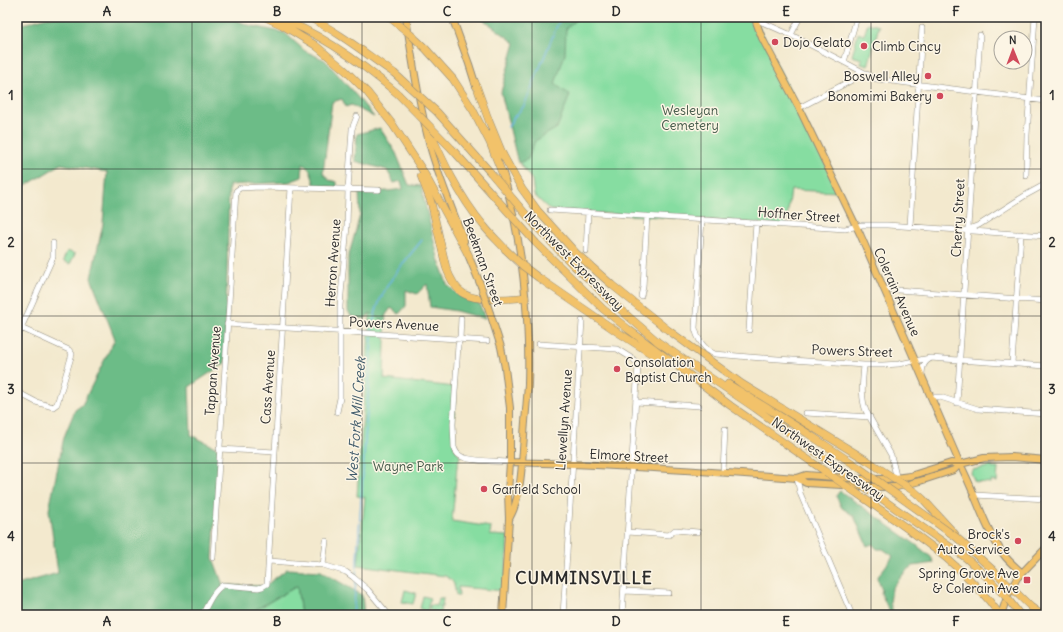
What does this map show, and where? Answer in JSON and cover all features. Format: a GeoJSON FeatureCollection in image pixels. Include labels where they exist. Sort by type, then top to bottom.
{"type":"FeatureCollection","features":[{"type":"Feature","properties":{"kind":"highway"},"geometry":{"type":"LineString","coordinates":[[265,17],[282,25],[315,45],[346,71],[367,92],[393,125],[423,171],[469,256]]}},
{"type":"Feature","properties":{"kind":"highway","name":"Northwest Expressway"},"geometry":{"type":"LineString","coordinates":[[276,17],[310,32],[375,74],[398,94],[452,149],[536,243],[603,309],[651,347],[731,406],[855,492],[951,562],[968,577],[1000,615]]}},
{"type":"Feature","properties":{"kind":"highway","name":"Northwest Expressway"},"geometry":{"type":"LineString","coordinates":[[308,17],[320,22],[348,40],[394,73],[437,112],[535,225],[607,298],[658,342],[755,408],[966,558],[987,577],[1020,615]]}},
{"type":"Feature","properties":{"kind":"highway"},"geometry":{"type":"LineString","coordinates":[[389,17],[425,48],[453,79],[473,110],[490,143],[504,178]]}},
{"type":"Feature","properties":{"kind":"highway"},"geometry":{"type":"LineString","coordinates":[[475,82],[492,128],[515,177],[538,211],[580,257],[668,330],[742,384],[868,461],[915,492],[980,563],[987,577]]}},
{"type":"Feature","properties":{"kind":"highway"},"geometry":{"type":"LineString","coordinates":[[424,117],[442,160],[460,193],[484,227],[523,266],[619,333],[731,406]]}},
{"type":"Feature","properties":{"kind":"highway"},"geometry":{"type":"LineString","coordinates":[[414,159],[431,202],[443,258],[452,282],[460,291],[477,299],[525,297]]}},
{"type":"Feature","properties":{"kind":"highway"},"geometry":{"type":"LineString","coordinates":[[699,370],[725,383],[807,433],[858,467],[956,537],[1031,607],[1042,615]]}},
{"type":"Feature","properties":{"kind":"highway"},"geometry":{"type":"LineString","coordinates":[[778,406],[844,458]]}},
{"type":"Feature","properties":{"kind":"main road","name":"Beekman Street"},"geometry":{"type":"LineString","coordinates":[[406,17],[413,66],[430,147],[481,286],[501,347],[505,368],[510,408],[510,462],[508,492],[509,519],[503,615]]}},
{"type":"Feature","properties":{"kind":"main road","name":"Beekman Street"},"geometry":{"type":"LineString","coordinates":[[452,17],[475,82],[477,94],[496,150],[512,206],[525,297],[528,344],[528,383],[522,462],[515,505],[509,519]]}},
{"type":"Feature","properties":{"kind":"main road","name":"Colerain Avenue"},"geometry":{"type":"LineString","coordinates":[[754,18],[762,38],[799,108],[856,227],[975,495],[988,529],[1005,556],[1022,573]]}},
{"type":"Feature","properties":{"kind":"main road","name":"Elmore Street"},"geometry":{"type":"LineString","coordinates":[[510,462],[632,467],[797,478],[806,475],[861,479],[887,479],[910,476],[951,463],[960,464],[999,456],[1046,460]]}},
{"type":"Feature","properties":{"kind":"main road","name":"Elmore Street"},"geometry":{"type":"LineString","coordinates":[[797,478],[806,483],[878,488],[898,486],[920,481],[954,470],[960,464]]}},
{"type":"Feature","properties":{"kind":"main road"},"geometry":{"type":"LineString","coordinates":[[1000,615],[1017,578],[1046,548]]}},
{"type":"Feature","properties":{"kind":"street"},"geometry":{"type":"LineString","coordinates":[[791,35],[800,17]]}},
{"type":"Feature","properties":{"kind":"street"},"geometry":{"type":"LineString","coordinates":[[844,62],[857,17]]}},
{"type":"Feature","properties":{"kind":"street"},"geometry":{"type":"LineString","coordinates":[[1026,176],[1029,99],[1035,17]]}},
{"type":"Feature","properties":{"kind":"street"},"geometry":{"type":"LineString","coordinates":[[754,18],[791,35],[876,79],[1046,101]]}},
{"type":"Feature","properties":{"kind":"street"},"geometry":{"type":"LineString","coordinates":[[910,226],[922,28]]}},
{"type":"Feature","properties":{"kind":"street","name":"Cherry Street"},"geometry":{"type":"LineString","coordinates":[[957,403],[965,295],[980,34]]}},
{"type":"Feature","properties":{"kind":"street"},"geometry":{"type":"LineString","coordinates":[[799,108],[852,80],[861,72]]}},
{"type":"Feature","properties":{"kind":"street","name":"Herron Avenue"},"geometry":{"type":"LineString","coordinates":[[337,412],[340,398],[340,306],[347,226],[352,129],[357,116]]}},
{"type":"Feature","properties":{"kind":"street"},"geometry":{"type":"LineString","coordinates":[[968,230],[979,225],[1026,194],[1046,184]]}},
{"type":"Feature","properties":{"kind":"street","name":"Tappan Avenue"},"geometry":{"type":"LineString","coordinates":[[213,558],[236,191],[240,188],[291,188]]}},
{"type":"Feature","properties":{"kind":"street"},"geometry":{"type":"LineString","coordinates":[[291,188],[380,190]]}},
{"type":"Feature","properties":{"kind":"street","name":"Cass Avenue"},"geometry":{"type":"LineString","coordinates":[[202,615],[217,590],[223,585],[258,588],[268,584],[291,188]]}},
{"type":"Feature","properties":{"kind":"street","name":"Hoffner Street"},"geometry":{"type":"LineString","coordinates":[[550,210],[845,229],[875,225],[910,226],[1046,236]]}},
{"type":"Feature","properties":{"kind":"street"},"geometry":{"type":"LineString","coordinates":[[586,250],[588,212]]}},
{"type":"Feature","properties":{"kind":"street"},"geometry":{"type":"LineString","coordinates":[[641,296],[643,287],[647,216]]}},
{"type":"Feature","properties":{"kind":"street","name":"Powers Street"},"geometry":{"type":"LineString","coordinates":[[702,220],[695,328],[696,333],[703,345],[714,354],[864,365],[891,364],[926,358],[935,358],[1046,366]]}},
{"type":"Feature","properties":{"kind":"street"},"geometry":{"type":"LineString","coordinates":[[749,330],[756,223]]}},
{"type":"Feature","properties":{"kind":"street"},"geometry":{"type":"LineString","coordinates":[[1012,363],[1021,234]]}},
{"type":"Feature","properties":{"kind":"street"},"geometry":{"type":"LineString","coordinates":[[17,337],[53,257],[53,243]]}},
{"type":"Feature","properties":{"kind":"street"},"geometry":{"type":"LineString","coordinates":[[884,289],[1046,301]]}},
{"type":"Feature","properties":{"kind":"street"},"geometry":{"type":"LineString","coordinates":[[460,339],[461,318]]}},
{"type":"Feature","properties":{"kind":"street","name":"Llewellyn Avenue"},"geometry":{"type":"LineString","coordinates":[[563,615],[582,321]]}},
{"type":"Feature","properties":{"kind":"street","name":"Powers Avenue"},"geometry":{"type":"LineString","coordinates":[[228,324],[486,341]]}},
{"type":"Feature","properties":{"kind":"street"},"geometry":{"type":"LineString","coordinates":[[17,392],[36,402],[53,407],[57,404],[72,354],[69,350],[21,328]]}},
{"type":"Feature","properties":{"kind":"street","name":"Elmore Street"},"geometry":{"type":"LineString","coordinates":[[460,339],[458,345],[453,424],[454,447],[460,456],[468,459],[510,462]]}},
{"type":"Feature","properties":{"kind":"street"},"geometry":{"type":"LineString","coordinates":[[539,344],[617,349],[633,359],[638,366],[622,615]]}},
{"type":"Feature","properties":{"kind":"street"},"geometry":{"type":"LineString","coordinates":[[922,377],[925,363],[935,358]]}},
{"type":"Feature","properties":{"kind":"street"},"geometry":{"type":"LineString","coordinates":[[864,365],[863,399],[865,407],[890,453],[898,486]]}},
{"type":"Feature","properties":{"kind":"street"},"geometry":{"type":"LineString","coordinates":[[931,397],[940,397],[978,409],[1046,414]]}},
{"type":"Feature","properties":{"kind":"street"},"geometry":{"type":"LineString","coordinates":[[636,402],[699,406]]}},
{"type":"Feature","properties":{"kind":"street"},"geometry":{"type":"LineString","coordinates":[[806,413],[870,417]]}},
{"type":"Feature","properties":{"kind":"street"},"geometry":{"type":"LineString","coordinates":[[723,473],[725,429]]}},
{"type":"Feature","properties":{"kind":"street"},"geometry":{"type":"LineString","coordinates":[[219,449],[275,452]]}},
{"type":"Feature","properties":{"kind":"street"},"geometry":{"type":"LineString","coordinates":[[797,478],[800,494],[852,615]]}},
{"type":"Feature","properties":{"kind":"street"},"geometry":{"type":"LineString","coordinates":[[975,495],[1046,498]]}},
{"type":"Feature","properties":{"kind":"street"},"geometry":{"type":"LineString","coordinates":[[628,532],[669,535],[675,530],[698,532]]}},
{"type":"Feature","properties":{"kind":"street"},"geometry":{"type":"LineString","coordinates":[[323,565],[326,541]]}},
{"type":"Feature","properties":{"kind":"street"},"geometry":{"type":"LineString","coordinates":[[269,561],[323,565],[346,572],[368,590],[389,615]]}},
{"type":"Feature","properties":{"kind":"street"},"geometry":{"type":"LineString","coordinates":[[624,591],[669,593]]}},
{"type":"Feature","properties":{"kind":"green space"},"geometry":{"type":"Polygon","coordinates":[[[47,17],[229,17],[248,25],[285,33],[305,51],[325,60],[374,117],[351,105],[346,107],[342,99],[332,102],[323,173],[329,180],[337,182],[337,187],[315,186],[310,170],[303,164],[302,177],[289,182],[229,185],[225,363],[189,387],[191,435],[219,449],[213,558],[223,585],[265,586],[287,569],[321,571],[362,595],[364,615],[301,615],[297,586],[247,615],[17,615],[17,585],[58,573],[49,510],[64,437],[75,410],[82,405],[115,339],[91,278],[103,224],[107,172],[61,164],[17,191],[17,26],[47,17]]]}},
{"type":"Feature","properties":{"kind":"green space"},"geometry":{"type":"Polygon","coordinates":[[[480,17],[578,17],[566,29],[565,54],[555,84],[570,95],[557,128],[535,141],[528,159],[518,163],[501,92],[515,43],[480,17]]]}},
{"type":"Feature","properties":{"kind":"green space","name":"Wesleyan Cemetery"},"geometry":{"type":"Polygon","coordinates":[[[562,17],[753,17],[840,192],[791,190],[786,225],[550,210],[534,195],[532,180],[517,159],[562,17]]]}},
{"type":"Feature","properties":{"kind":"green space","name":"Climb Cincy"},"geometry":{"type":"Polygon","coordinates":[[[868,23],[879,26],[868,66],[861,64],[862,59],[852,56],[858,33],[864,35],[868,23]]]}},
{"type":"Feature","properties":{"kind":"green space"},"geometry":{"type":"Polygon","coordinates":[[[380,128],[396,153],[409,185],[421,186],[438,258],[447,284],[459,296],[479,303],[485,318],[430,307],[427,284],[417,294],[406,290],[406,306],[399,314],[391,308],[382,320],[370,313],[365,319],[351,316],[348,311],[348,258],[360,215],[359,192],[403,189],[401,181],[394,183],[387,170],[355,161],[357,134],[380,128]]]}},
{"type":"Feature","properties":{"kind":"green space"},"geometry":{"type":"Polygon","coordinates":[[[67,251],[75,254],[70,264],[63,261],[67,251]]]}},
{"type":"Feature","properties":{"kind":"green space","name":"Wayne Park"},"geometry":{"type":"Polygon","coordinates":[[[371,302],[386,303],[384,379],[455,387],[454,447],[460,456],[457,466],[452,521],[491,527],[490,535],[508,536],[505,591],[458,587],[459,596],[456,596],[454,583],[445,576],[358,565],[365,497],[357,496],[371,302]]]}},
{"type":"Feature","properties":{"kind":"green space"},"geometry":{"type":"Polygon","coordinates":[[[992,466],[992,468],[998,468],[997,482],[975,482],[971,473],[972,470],[992,466]]]}},
{"type":"Feature","properties":{"kind":"green space"},"geometry":{"type":"Polygon","coordinates":[[[840,491],[915,544],[931,557],[934,563],[913,566],[905,572],[892,588],[890,603],[894,615],[891,615],[881,593],[882,590],[877,578],[893,556],[883,549],[877,549],[872,544],[867,546],[854,516],[842,508],[836,496],[840,491]]]}},
{"type":"Feature","properties":{"kind":"green space"},"geometry":{"type":"Polygon","coordinates":[[[297,586],[301,615],[247,615],[250,613],[297,586]]]}},
{"type":"Feature","properties":{"kind":"green space"},"geometry":{"type":"Polygon","coordinates":[[[405,590],[416,593],[413,604],[402,602],[405,590]]]}},
{"type":"Feature","properties":{"kind":"green space"},"geometry":{"type":"Polygon","coordinates":[[[423,596],[430,598],[427,611],[420,609],[423,596]]]}},
{"type":"Feature","properties":{"kind":"green space"},"geometry":{"type":"Polygon","coordinates":[[[439,598],[443,598],[442,607],[439,606],[441,607],[440,613],[429,610],[430,605],[437,606],[439,598]]]}},
{"type":"Feature","properties":{"kind":"waterway","name":"West Fork Mill Creek"},"geometry":{"type":"LineString","coordinates":[[508,127],[514,117],[524,106],[559,21],[559,17]]}},
{"type":"Feature","properties":{"kind":"waterway","name":"West Fork Mill Creek"},"geometry":{"type":"LineString","coordinates":[[372,332],[374,318],[383,293],[422,240]]}},
{"type":"Feature","properties":{"kind":"waterway","name":"West Fork Mill Creek"},"geometry":{"type":"LineString","coordinates":[[356,577],[372,336]]}},
{"type":"Feature","properties":{"kind":"waterway","name":"West Fork Mill Creek"},"geometry":{"type":"LineString","coordinates":[[353,615],[356,581]]}},
{"type":"Feature","properties":{"kind":"place","name":"Dojo Gelato"},"geometry":{"type":"Point","coordinates":[775,42]}},
{"type":"Feature","properties":{"kind":"place","name":"Climb Cincy"},"geometry":{"type":"Point","coordinates":[864,46]}},
{"type":"Feature","properties":{"kind":"place","name":"Boswell Alley"},"geometry":{"type":"Point","coordinates":[928,76]}},
{"type":"Feature","properties":{"kind":"place","name":"Bonomimi Bakery"},"geometry":{"type":"Point","coordinates":[940,96]}},
{"type":"Feature","properties":{"kind":"place","name":"Consolation Baptist Church"},"geometry":{"type":"Point","coordinates":[617,369]}},
{"type":"Feature","properties":{"kind":"place","name":"Garfield School"},"geometry":{"type":"Point","coordinates":[484,489]}},
{"type":"Feature","properties":{"kind":"place","name":"Brock's Auto Service"},"geometry":{"type":"Point","coordinates":[1018,541]}},
{"type":"Feature","properties":{"kind":"place","name":"Spring Grove Ave & Colerain Ave"},"geometry":{"type":"Point","coordinates":[1027,580]}},
{"type":"Feature","properties":{"kind":"district","name":"CUMMINSVILLE"},"geometry":{"type":"Point","coordinates":[584,578]}}]}
